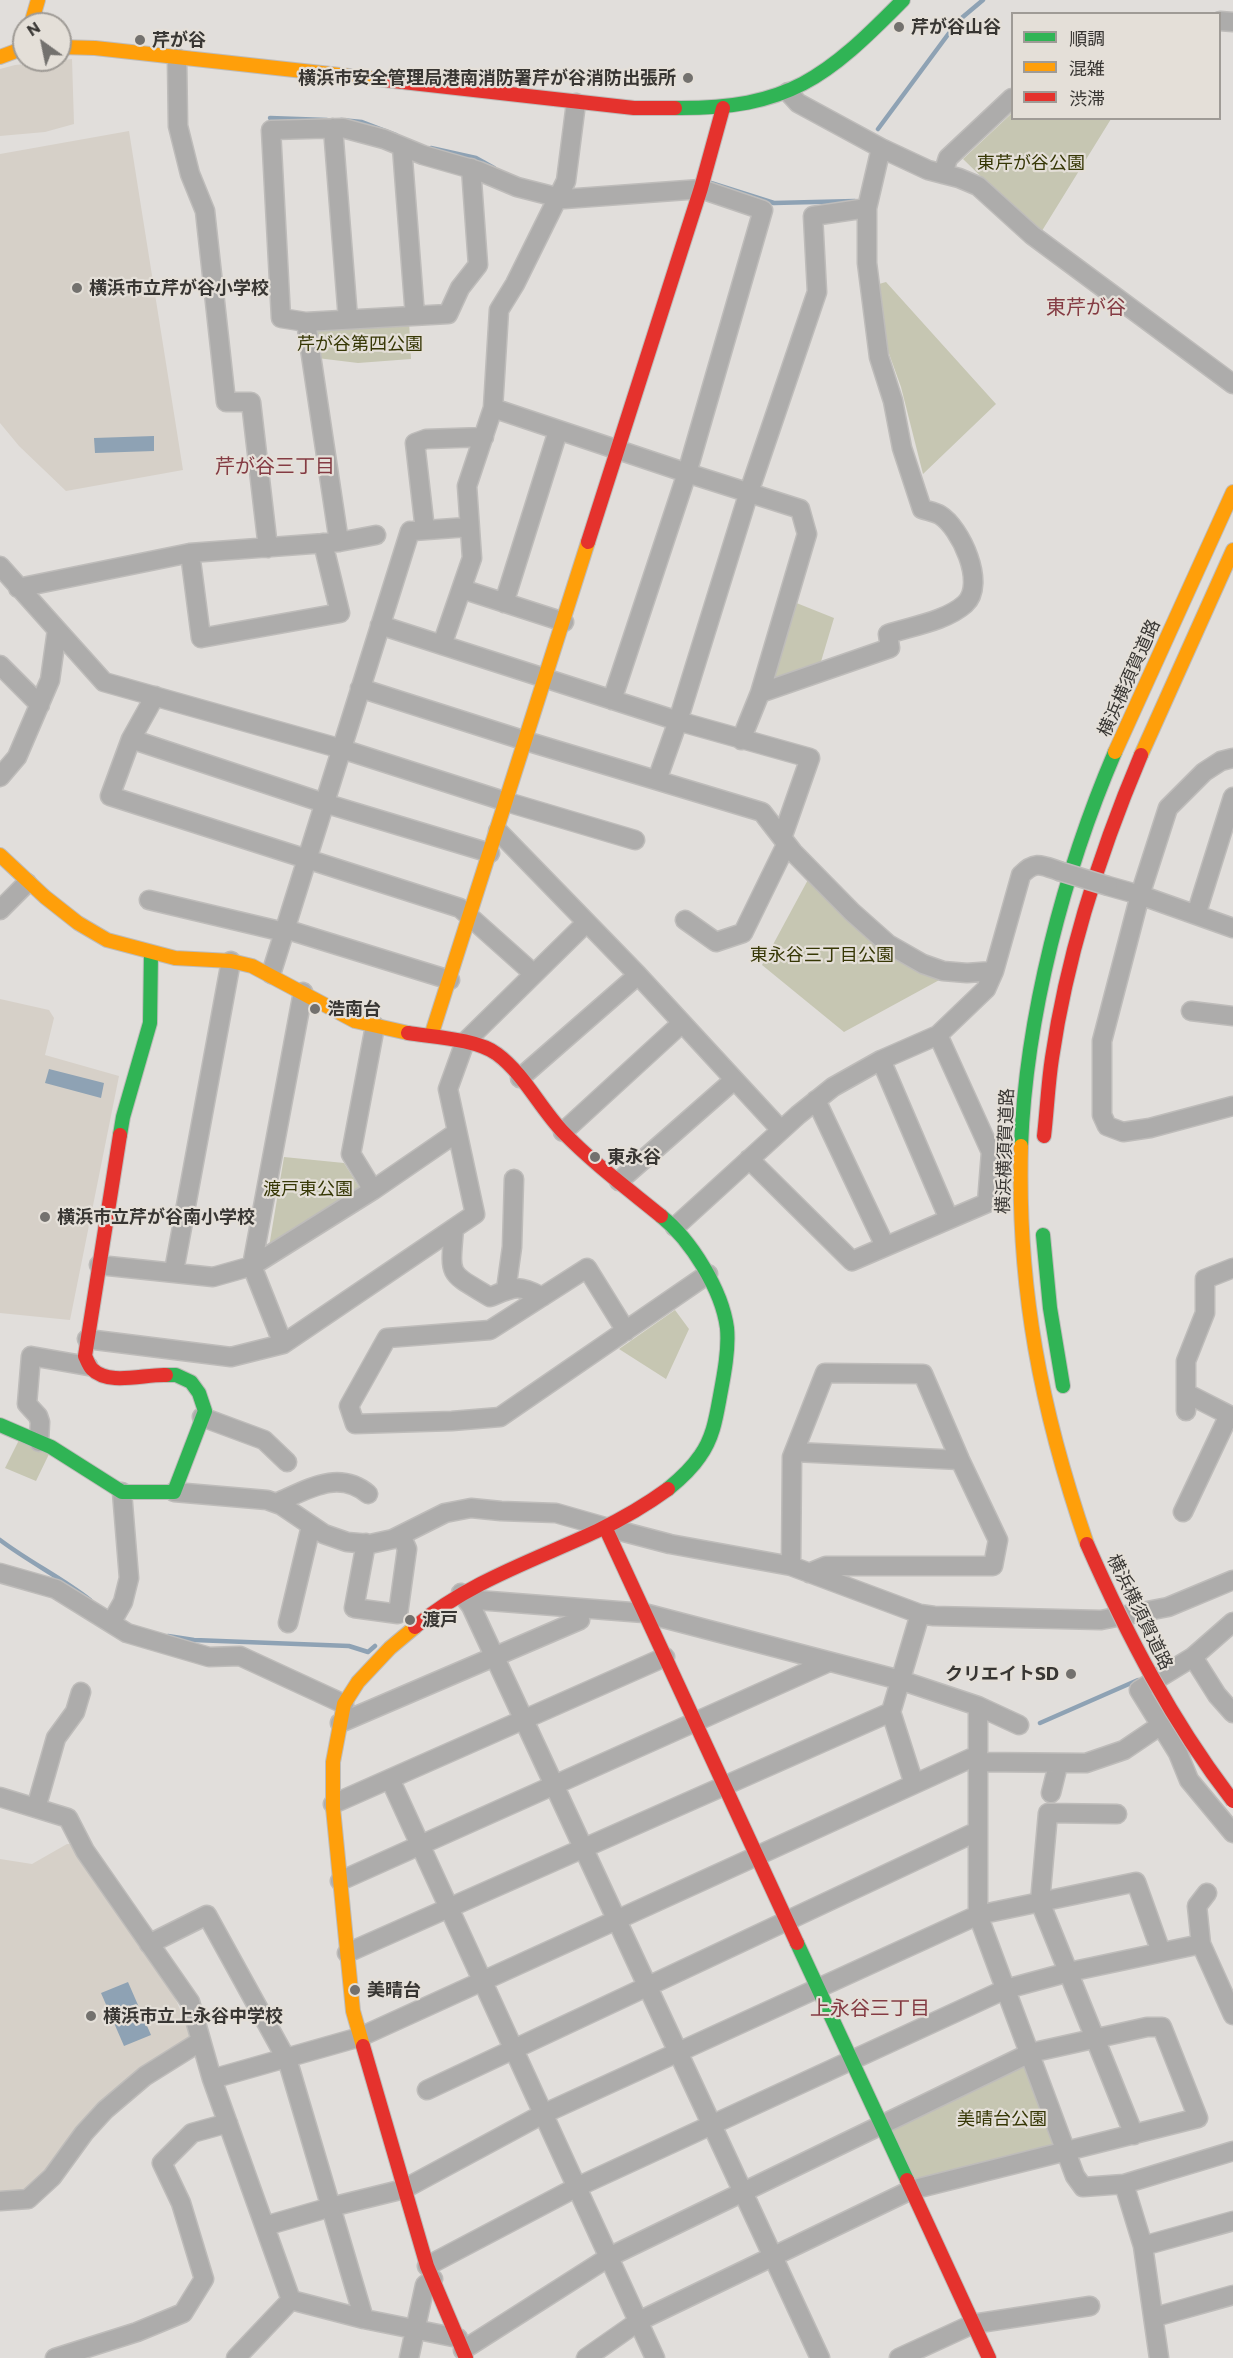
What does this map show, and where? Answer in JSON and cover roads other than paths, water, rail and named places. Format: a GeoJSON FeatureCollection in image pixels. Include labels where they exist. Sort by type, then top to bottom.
{"type":"FeatureCollection","features":[{"type":"Feature","properties":{"kind":"main road"},"geometry":{"type":"LineString","coordinates":[[72,47],[95,48],[576,103],[634,108],[723,108],[763,101],[788,92],[824,73],[852,51],[903,0]]}},
{"type":"Feature","properties":{"kind":"main road"},"geometry":{"type":"LineString","coordinates":[[431,1036],[618,451],[702,183],[723,108]]}},
{"type":"Feature","properties":{"kind":"main road","name":"横浜横須賀道路"},"geometry":{"type":"LineString","coordinates":[[1233,492],[1164,641],[1101,787],[1064,896],[1045,966],[1030,1041],[1022,1114],[1020,1187],[1027,1316],[1046,1415],[1070,1496],[1087,1544],[1145,1666],[1175,1717],[1233,1801]]}},
{"type":"Feature","properties":{"kind":"main road"},"geometry":{"type":"LineString","coordinates":[[1043,1154],[1053,1048],[1068,972],[1087,904],[1125,796],[1198,625],[1233,550]]}},
{"type":"Feature","properties":{"kind":"main road"},"geometry":{"type":"LineString","coordinates":[[0,855],[27,883],[78,923],[107,940],[175,958],[231,961],[252,966],[271,974],[355,1021],[478,1045],[497,1054],[520,1078],[563,1132],[675,1227],[699,1257],[722,1308],[727,1329],[724,1377],[714,1430],[700,1457],[670,1488],[604,1527],[461,1593],[428,1616],[390,1648],[358,1682],[344,1704],[333,1762],[333,1804],[353,2011],[430,2273],[463,2348]]}},
{"type":"Feature","properties":{"kind":"main road"},"geometry":{"type":"LineString","coordinates":[[0,1425],[51,1447],[122,1492],[174,1492],[205,1411],[202,1397],[187,1379],[175,1375],[116,1378],[94,1372],[88,1366],[86,1356],[123,1117],[150,1023],[151,953]]}},
{"type":"Feature","properties":{"kind":"main road"},"geometry":{"type":"LineString","coordinates":[[1043,1225],[1050,1308],[1057,1360],[1066,1398]]}},
{"type":"Feature","properties":{"kind":"main road"},"geometry":{"type":"LineString","coordinates":[[604,1527],[989,2358]]}},
{"type":"Feature","properties":{"kind":"main road","name":"横浜横須賀道路"},"geometry":{"type":"LineString","coordinates":[[1138,1602],[1147,1622]]}},
{"type":"Feature","properties":{"kind":"main road","name":"横浜横須賀道路"},"geometry":{"type":"LineString","coordinates":[[1163,1654],[1179,1680]]}},
{"type":"Feature","properties":{"kind":"street"},"geometry":{"type":"LineString","coordinates":[[177,58],[178,126],[190,174],[205,211],[226,402],[251,402],[268,548]]}},
{"type":"Feature","properties":{"kind":"street"},"geometry":{"type":"LineString","coordinates":[[788,92],[798,103],[881,148],[928,170],[978,186],[1032,235],[1233,384]]}},
{"type":"Feature","properties":{"kind":"street"},"geometry":{"type":"LineString","coordinates":[[943,174],[948,158],[1011,99]]}},
{"type":"Feature","properties":{"kind":"street"},"geometry":{"type":"LineString","coordinates":[[442,645],[472,558],[468,527],[467,486],[492,408],[499,310],[515,284],[561,192],[576,103]]}},
{"type":"Feature","properties":{"kind":"street"},"geometry":{"type":"LineString","coordinates":[[333,128],[348,319]]}},
{"type":"Feature","properties":{"kind":"street"},"geometry":{"type":"LineString","coordinates":[[471,168],[478,265],[460,288],[448,314],[306,322],[281,318],[272,130],[343,128],[384,139],[423,155],[471,168],[517,187],[561,192]]}},
{"type":"Feature","properties":{"kind":"street"},"geometry":{"type":"LineString","coordinates":[[402,147],[416,316]]}},
{"type":"Feature","properties":{"kind":"street"},"geometry":{"type":"LineString","coordinates":[[760,693],[890,648],[888,634],[943,616],[967,603],[974,586],[969,558],[957,532],[940,515],[922,509],[902,448],[893,401],[879,357],[867,263],[867,208],[881,148]]}},
{"type":"Feature","properties":{"kind":"street"},"geometry":{"type":"LineString","coordinates":[[561,192],[564,199],[702,183],[763,210],[687,473],[612,700]]}},
{"type":"Feature","properties":{"kind":"street"},"geometry":{"type":"LineString","coordinates":[[657,780],[817,292],[813,216],[867,208]]}},
{"type":"Feature","properties":{"kind":"street"},"geometry":{"type":"LineString","coordinates":[[190,553],[201,638],[340,613],[306,322]]}},
{"type":"Feature","properties":{"kind":"street"},"geometry":{"type":"LineString","coordinates":[[492,408],[800,509],[807,534],[760,693],[741,740]]}},
{"type":"Feature","properties":{"kind":"street"},"geometry":{"type":"LineString","coordinates":[[504,603],[558,431]]}},
{"type":"Feature","properties":{"kind":"street"},"geometry":{"type":"LineString","coordinates":[[271,974],[380,625],[412,531],[415,443],[426,439],[484,437]]}},
{"type":"Feature","properties":{"kind":"street"},"geometry":{"type":"LineString","coordinates":[[412,531],[468,527]]}},
{"type":"Feature","properties":{"kind":"street"},"geometry":{"type":"LineString","coordinates":[[18,588],[190,553],[331,543],[376,535]]}},
{"type":"Feature","properties":{"kind":"street"},"geometry":{"type":"LineString","coordinates":[[0,566],[104,681],[342,749],[507,802],[636,840]]}},
{"type":"Feature","properties":{"kind":"street"},"geometry":{"type":"LineString","coordinates":[[462,589],[564,622]]}},
{"type":"Feature","properties":{"kind":"street"},"geometry":{"type":"LineString","coordinates":[[380,625],[678,721],[810,758],[784,841],[743,933],[716,942],[685,920]]}},
{"type":"Feature","properties":{"kind":"street"},"geometry":{"type":"LineString","coordinates":[[3,766],[17,757],[50,680],[57,630]]}},
{"type":"Feature","properties":{"kind":"street"},"geometry":{"type":"LineString","coordinates":[[0,664],[40,705]]}},
{"type":"Feature","properties":{"kind":"street"},"geometry":{"type":"LineString","coordinates":[[360,688],[762,812],[784,841],[852,912],[888,944],[943,971],[967,973],[994,971]]}},
{"type":"Feature","properties":{"kind":"street"},"geometry":{"type":"LineString","coordinates":[[155,696],[131,739],[110,796],[460,908],[534,974]]}},
{"type":"Feature","properties":{"kind":"street"},"geometry":{"type":"LineString","coordinates":[[131,739],[324,803],[490,853]]}},
{"type":"Feature","properties":{"kind":"street"},"geometry":{"type":"LineString","coordinates":[[1233,758],[1221,761],[1204,772],[1168,808],[1140,895],[1102,1041],[1102,1114],[1107,1126],[1123,1132],[1150,1128],[1233,1106]]}},
{"type":"Feature","properties":{"kind":"street"},"geometry":{"type":"LineString","coordinates":[[1196,915],[1233,797]]}},
{"type":"Feature","properties":{"kind":"street"},"geometry":{"type":"LineString","coordinates":[[498,831],[638,975],[781,1130]]}},
{"type":"Feature","properties":{"kind":"street"},"geometry":{"type":"LineString","coordinates":[[675,1227],[816,1100],[833,1087],[881,1060],[938,1035],[986,989],[994,971],[1021,875],[1028,867],[1039,864],[1140,895],[1233,928]]}},
{"type":"Feature","properties":{"kind":"street"},"geometry":{"type":"LineString","coordinates":[[0,910],[27,883]]}},
{"type":"Feature","properties":{"kind":"street"},"geometry":{"type":"LineString","coordinates":[[149,900],[284,930],[450,980]]}},
{"type":"Feature","properties":{"kind":"street"},"geometry":{"type":"LineString","coordinates":[[87,1339],[231,1357],[283,1344],[475,1214],[448,1089],[465,1042],[586,923]]}},
{"type":"Feature","properties":{"kind":"street"},"geometry":{"type":"LineString","coordinates":[[174,1271],[231,961]]}},
{"type":"Feature","properties":{"kind":"street"},"geometry":{"type":"LineString","coordinates":[[520,1078],[638,975]]}},
{"type":"Feature","properties":{"kind":"street"},"geometry":{"type":"LineString","coordinates":[[283,1344],[252,1266],[303,992]]}},
{"type":"Feature","properties":{"kind":"street"},"geometry":{"type":"LineString","coordinates":[[1191,1011],[1233,1016]]}},
{"type":"Feature","properties":{"kind":"street"},"geometry":{"type":"LineString","coordinates":[[563,1132],[682,1023]]}},
{"type":"Feature","properties":{"kind":"street"},"geometry":{"type":"LineString","coordinates":[[373,1190],[351,1154],[375,1026]]}},
{"type":"Feature","properties":{"kind":"street"},"geometry":{"type":"LineString","coordinates":[[749,1160],[852,1261],[987,1203],[991,1152],[938,1035]]}},
{"type":"Feature","properties":{"kind":"street"},"geometry":{"type":"LineString","coordinates":[[881,1060],[949,1219]]}},
{"type":"Feature","properties":{"kind":"street"},"geometry":{"type":"LineString","coordinates":[[619,1181],[734,1080]]}},
{"type":"Feature","properties":{"kind":"street"},"geometry":{"type":"LineString","coordinates":[[816,1100],[885,1246]]}},
{"type":"Feature","properties":{"kind":"street"},"geometry":{"type":"LineString","coordinates":[[99,1265],[174,1271],[213,1277],[252,1266],[373,1190],[456,1133]]}},
{"type":"Feature","properties":{"kind":"street"},"geometry":{"type":"LineString","coordinates":[[506,1290],[512,1248],[514,1179]]}},
{"type":"Feature","properties":{"kind":"street"},"geometry":{"type":"LineString","coordinates":[[454,1228],[451,1266],[456,1276],[490,1297],[506,1290],[524,1288],[542,1297]]}},
{"type":"Feature","properties":{"kind":"street"},"geometry":{"type":"LineString","coordinates":[[626,1331],[587,1268],[490,1330],[387,1338],[349,1406],[355,1424],[500,1417],[626,1331],[708,1274]]}},
{"type":"Feature","properties":{"kind":"street"},"geometry":{"type":"LineString","coordinates":[[1192,1507],[1229,1415],[1186,1402],[1186,1360],[1205,1313],[1205,1279],[1233,1268]]}},
{"type":"Feature","properties":{"kind":"street"},"geometry":{"type":"LineString","coordinates":[[39,1442],[40,1422],[38,1416],[27,1404],[31,1356],[88,1366]]}},
{"type":"Feature","properties":{"kind":"street"},"geometry":{"type":"LineString","coordinates":[[791,1566],[792,1457],[825,1373],[922,1374],[998,1540],[993,1566],[826,1566],[809,1573]]}},
{"type":"Feature","properties":{"kind":"street"},"geometry":{"type":"LineString","coordinates":[[202,1417],[264,1440],[287,1462]]}},
{"type":"Feature","properties":{"kind":"street"},"geometry":{"type":"LineString","coordinates":[[795,1452],[960,1460]]}},
{"type":"Feature","properties":{"kind":"street"},"geometry":{"type":"LineString","coordinates":[[276,1503],[318,1483],[350,1483],[368,1494]]}},
{"type":"Feature","properties":{"kind":"street"},"geometry":{"type":"LineString","coordinates":[[111,1623],[123,1602],[129,1578],[122,1492]]}},
{"type":"Feature","properties":{"kind":"street"},"geometry":{"type":"LineString","coordinates":[[174,1492],[267,1500],[276,1503],[324,1534],[366,1543],[393,1539],[445,1513],[471,1508],[556,1513],[670,1544],[791,1566],[920,1614],[1101,1620],[1168,1607],[1233,1580]]}},
{"type":"Feature","properties":{"kind":"street"},"geometry":{"type":"LineString","coordinates":[[288,1623],[311,1526]]}},
{"type":"Feature","properties":{"kind":"street"},"geometry":{"type":"LineString","coordinates":[[366,1543],[354,1608],[398,1614],[407,1549],[401,1535]]}},
{"type":"Feature","properties":{"kind":"street"},"geometry":{"type":"LineString","coordinates":[[0,1573],[56,1590],[127,1633],[209,1657],[240,1656],[344,1704]]}},
{"type":"Feature","properties":{"kind":"street"},"geometry":{"type":"LineString","coordinates":[[461,1593],[477,1600],[587,1615],[644,1612],[900,1680],[978,1706],[1019,1725]]}},
{"type":"Feature","properties":{"kind":"street"},"geometry":{"type":"LineString","coordinates":[[461,1593],[471,1606],[525,1719],[820,2358]]}},
{"type":"Feature","properties":{"kind":"street"},"geometry":{"type":"LineString","coordinates":[[914,1784],[891,1712],[920,1614]]}},
{"type":"Feature","properties":{"kind":"street"},"geometry":{"type":"LineString","coordinates":[[340,1723],[587,1615]]}},
{"type":"Feature","properties":{"kind":"street"},"geometry":{"type":"LineString","coordinates":[[1233,1622],[1193,1657],[1139,1690],[1178,1754],[1189,1780],[1233,1833]]}},
{"type":"Feature","properties":{"kind":"street"},"geometry":{"type":"LineString","coordinates":[[333,1804],[665,1657]]}},
{"type":"Feature","properties":{"kind":"street"},"geometry":{"type":"LineString","coordinates":[[1193,1657],[1217,1695],[1233,1713]]}},
{"type":"Feature","properties":{"kind":"street"},"geometry":{"type":"LineString","coordinates":[[340,1881],[829,1662]]}},
{"type":"Feature","properties":{"kind":"street"},"geometry":{"type":"LineString","coordinates":[[36,1808],[56,1738],[75,1712],[81,1692]]}},
{"type":"Feature","properties":{"kind":"street"},"geometry":{"type":"LineString","coordinates":[[978,1706],[978,1915],[1075,2176],[1083,2187],[1124,2184],[1233,2151]]}},
{"type":"Feature","properties":{"kind":"street"},"geometry":{"type":"LineString","coordinates":[[347,1953],[891,1712]]}},
{"type":"Feature","properties":{"kind":"street"},"geometry":{"type":"LineString","coordinates":[[212,2079],[360,2037],[914,1784],[978,1759],[1058,1765],[1086,1763],[1124,1750],[1161,1725]]}},
{"type":"Feature","properties":{"kind":"street"},"geometry":{"type":"LineString","coordinates":[[1051,1793],[1058,1765]]}},
{"type":"Feature","properties":{"kind":"street"},"geometry":{"type":"LineString","coordinates":[[390,1779],[655,2358]]}},
{"type":"Feature","properties":{"kind":"street"},"geometry":{"type":"LineString","coordinates":[[0,1797],[68,1818],[86,1851],[190,2002],[212,2079],[291,2300]]}},
{"type":"Feature","properties":{"kind":"street"},"geometry":{"type":"LineString","coordinates":[[1117,1814],[1048,1813],[1040,1902],[1134,2135]]}},
{"type":"Feature","properties":{"kind":"street"},"geometry":{"type":"LineString","coordinates":[[427,2090],[978,1831]]}},
{"type":"Feature","properties":{"kind":"street"},"geometry":{"type":"LineString","coordinates":[[265,2226],[331,2206],[404,2189],[543,2114],[978,1915],[1136,1882],[1161,1952]]}},
{"type":"Feature","properties":{"kind":"street"},"geometry":{"type":"LineString","coordinates":[[1207,1893],[1197,1906],[1201,1944],[1233,2015]]}},
{"type":"Feature","properties":{"kind":"street"},"geometry":{"type":"LineString","coordinates":[[149,1944],[207,1915],[286,2058],[364,2319]]}},
{"type":"Feature","properties":{"kind":"street"},"geometry":{"type":"LineString","coordinates":[[409,2358],[425,2285],[430,2273],[577,2187],[1006,1989],[1069,1972],[1201,1944]]}},
{"type":"Feature","properties":{"kind":"street"},"geometry":{"type":"LineString","coordinates":[[291,2300],[364,2319],[415,2329],[463,2348],[609,2257],[1030,2053],[1147,2027],[1162,2027],[1198,2118],[911,2190],[639,2321],[586,2358]]}},
{"type":"Feature","properties":{"kind":"street"},"geometry":{"type":"LineString","coordinates":[[0,2201],[28,2199],[52,2177],[84,2133],[105,2110],[145,2076],[201,2041]]}},
{"type":"Feature","properties":{"kind":"street"},"geometry":{"type":"LineString","coordinates":[[55,2358],[137,2332],[183,2313],[204,2279],[181,2203],[162,2163],[192,2133],[228,2123]]}},
{"type":"Feature","properties":{"kind":"street"},"geometry":{"type":"LineString","coordinates":[[1124,2184],[1143,2246],[1155,2317],[1159,2358]]}},
{"type":"Feature","properties":{"kind":"street"},"geometry":{"type":"LineString","coordinates":[[1143,2246],[1233,2221]]}},
{"type":"Feature","properties":{"kind":"street"},"geometry":{"type":"LineString","coordinates":[[1155,2317],[1233,2295]]}},
{"type":"Feature","properties":{"kind":"street"},"geometry":{"type":"LineString","coordinates":[[236,2358],[291,2300]]}},
{"type":"Feature","properties":{"kind":"street"},"geometry":{"type":"LineString","coordinates":[[899,2358],[973,2324],[1090,2306]]}},
{"type":"Feature","properties":{"kind":"water"},"geometry":{"type":"Polygon","coordinates":[[[154,436],[154,451],[95,453],[94,438],[154,436]]]}},
{"type":"Feature","properties":{"kind":"water"},"geometry":{"type":"Polygon","coordinates":[[[49,1069],[104,1083],[101,1098],[45,1083],[49,1069]]]}},
{"type":"Feature","properties":{"kind":"water"},"geometry":{"type":"Polygon","coordinates":[[[128,1982],[151,2035],[124,2046],[101,1993],[128,1982]]]}},
{"type":"Feature","properties":{"kind":"waterway"},"geometry":{"type":"LineString","coordinates":[[878,129],[958,21],[983,0]]}},
{"type":"Feature","properties":{"kind":"waterway"},"geometry":{"type":"LineString","coordinates":[[270,118],[327,120]]}},
{"type":"Feature","properties":{"kind":"waterway"},"geometry":{"type":"LineString","coordinates":[[341,120],[362,122],[396,135]]}},
{"type":"Feature","properties":{"kind":"waterway"},"geometry":{"type":"LineString","coordinates":[[431,148],[476,158],[494,168]]}},
{"type":"Feature","properties":{"kind":"waterway"},"geometry":{"type":"LineString","coordinates":[[711,183],[774,203],[855,201]]}},
{"type":"Feature","properties":{"kind":"waterway"},"geometry":{"type":"LineString","coordinates":[[0,1540],[90,1600]]}},
{"type":"Feature","properties":{"kind":"waterway"},"geometry":{"type":"LineString","coordinates":[[168,1636],[194,1640],[349,1646],[368,1652],[375,1646]]}},
{"type":"Feature","properties":{"kind":"waterway"},"geometry":{"type":"LineString","coordinates":[[1040,1723],[1138,1680]]}},
{"type":"Feature","properties":{"kind":"place","name":"芹が谷山谷"},"geometry":{"type":"Point","coordinates":[899,27]}},
{"type":"Feature","properties":{"kind":"place","name":"芹が谷"},"geometry":{"type":"Point","coordinates":[140,40]}},
{"type":"Feature","properties":{"kind":"place","name":"横浜市安全管理局港南消防署芹が谷消防出張所"},"geometry":{"type":"Point","coordinates":[688,78]}},
{"type":"Feature","properties":{"kind":"place","name":"横浜市立芹が谷小学校"},"geometry":{"type":"Point","coordinates":[77,288]}},
{"type":"Feature","properties":{"kind":"place","name":"浩南台"},"geometry":{"type":"Point","coordinates":[315,1009]}},
{"type":"Feature","properties":{"kind":"place","name":"東永谷"},"geometry":{"type":"Point","coordinates":[595,1157]}},
{"type":"Feature","properties":{"kind":"place","name":"横浜市立芹が谷南小学校"},"geometry":{"type":"Point","coordinates":[45,1217]}},
{"type":"Feature","properties":{"kind":"place","name":"渡戸"},"geometry":{"type":"Point","coordinates":[410,1620]}},
{"type":"Feature","properties":{"kind":"place","name":"クリエイトSD"},"geometry":{"type":"Point","coordinates":[1071,1674]}},
{"type":"Feature","properties":{"kind":"place","name":"美晴台"},"geometry":{"type":"Point","coordinates":[355,1990]}},
{"type":"Feature","properties":{"kind":"place","name":"横浜市立上永谷中学校"},"geometry":{"type":"Point","coordinates":[91,2016]}},
{"type":"Feature","properties":{"kind":"district","name":"東芹が谷"},"geometry":{"type":"Point","coordinates":[1086,307]}},
{"type":"Feature","properties":{"kind":"district","name":"芹が谷三丁目"},"geometry":{"type":"Point","coordinates":[275,466]}},
{"type":"Feature","properties":{"kind":"district","name":"上永谷三丁目"},"geometry":{"type":"Point","coordinates":[870,2008]}},
{"type":"Feature","properties":{"kind":"park label","name":"東芹が谷公園"},"geometry":{"type":"Point","coordinates":[1031,163]}},
{"type":"Feature","properties":{"kind":"park label","name":"芹が谷第四公園"},"geometry":{"type":"Point","coordinates":[360,344]}},
{"type":"Feature","properties":{"kind":"park label","name":"東永谷三丁目公園"},"geometry":{"type":"Point","coordinates":[822,955]}},
{"type":"Feature","properties":{"kind":"park label","name":"渡戸東公園"},"geometry":{"type":"Point","coordinates":[308,1189]}},
{"type":"Feature","properties":{"kind":"park label","name":"美晴台公園"},"geometry":{"type":"Point","coordinates":[1002,2119]}}]}
